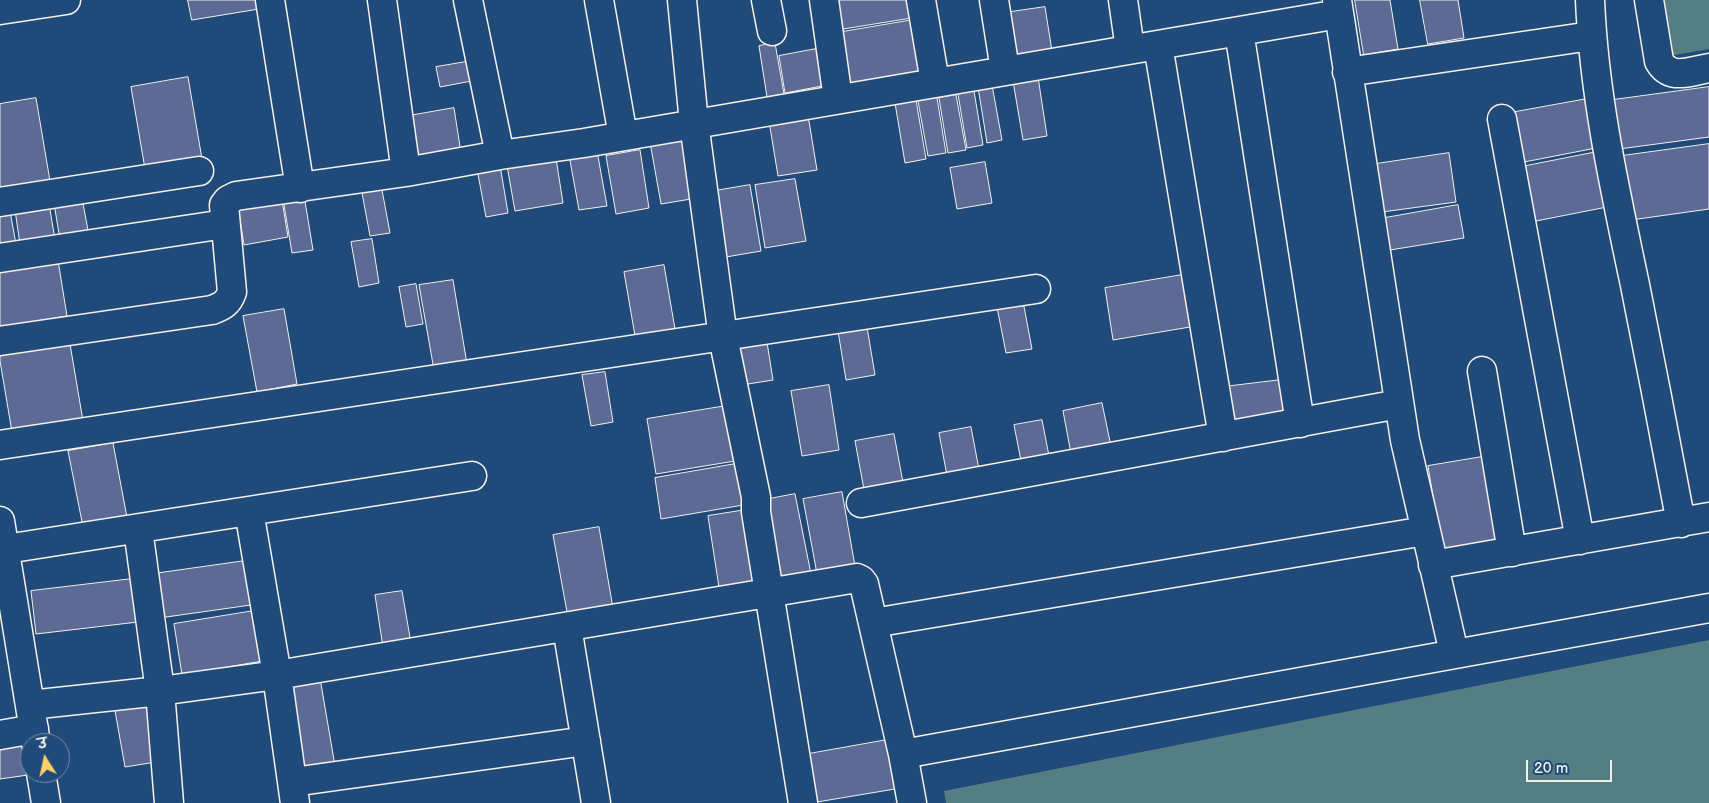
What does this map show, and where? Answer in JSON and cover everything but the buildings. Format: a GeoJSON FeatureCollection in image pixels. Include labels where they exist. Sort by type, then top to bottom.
{"type":"FeatureCollection","features":[{"type":"Feature","properties":{"kind":"street"},"geometry":{"type":"LineString","coordinates":[[0,10],[66,0]]}},
{"type":"Feature","properties":{"kind":"street"},"geometry":{"type":"LineString","coordinates":[[270,0],[300,188]]}},
{"type":"Feature","properties":{"kind":"street"},"geometry":{"type":"LineString","coordinates":[[382,0],[406,172]]}},
{"type":"Feature","properties":{"kind":"street"},"geometry":{"type":"LineString","coordinates":[[468,0],[500,155]]}},
{"type":"Feature","properties":{"kind":"street"},"geometry":{"type":"LineString","coordinates":[[599,0],[623,136]]}},
{"type":"Feature","properties":{"kind":"street"},"geometry":{"type":"LineString","coordinates":[[682,0],[694,124],[723,336],[756,497],[756,512],[803,803]]}},
{"type":"Feature","properties":{"kind":"street"},"geometry":{"type":"LineString","coordinates":[[766,0],[772,31]]}},
{"type":"Feature","properties":{"kind":"street"},"geometry":{"type":"LineString","coordinates":[[824,0],[838,99]]}},
{"type":"Feature","properties":{"kind":"street"},"geometry":{"type":"LineString","coordinates":[[921,0],[935,82]]}},
{"type":"Feature","properties":{"kind":"street"},"geometry":{"type":"LineString","coordinates":[[994,0],[1005,70]]}},
{"type":"Feature","properties":{"kind":"street"},"geometry":{"type":"LineString","coordinates":[[1123,0],[1130,49]]}},
{"type":"Feature","properties":{"kind":"street"},"geometry":{"type":"LineString","coordinates":[[1590,0],[1591,36],[1605,142],[1681,523]]}},
{"type":"Feature","properties":{"kind":"street"},"geometry":{"type":"LineString","coordinates":[[1648,0],[1659,61],[1663,68],[1668,72],[1677,74],[1709,68]]}},
{"type":"Feature","properties":{"kind":"street"},"geometry":{"type":"LineString","coordinates":[[0,341],[212,310],[222,306],[228,301],[232,292],[224,205],[228,200],[236,196],[406,172],[1158,45],[1239,31],[1338,7],[1405,440],[1454,653]]}},
{"type":"Feature","properties":{"kind":"street"},"geometry":{"type":"LineString","coordinates":[[1239,31],[1300,423]]}},
{"type":"Feature","properties":{"kind":"street"},"geometry":{"type":"LineString","coordinates":[[1348,72],[1591,36]]}},
{"type":"Feature","properties":{"kind":"street"},"geometry":{"type":"LineString","coordinates":[[1158,45],[1223,437]]}},
{"type":"Feature","properties":{"kind":"street"},"geometry":{"type":"LineString","coordinates":[[1502,119],[1580,540]]}},
{"type":"Feature","properties":{"kind":"street"},"geometry":{"type":"LineString","coordinates":[[0,202],[199,171]]}},
{"type":"Feature","properties":{"kind":"street"},"geometry":{"type":"LineString","coordinates":[[0,258],[225,224]]}},
{"type":"Feature","properties":{"kind":"street"},"geometry":{"type":"LineString","coordinates":[[0,445],[1036,289]]}},
{"type":"Feature","properties":{"kind":"street"},"geometry":{"type":"LineString","coordinates":[[1482,371],[1512,552]]}},
{"type":"Feature","properties":{"kind":"street"},"geometry":{"type":"LineString","coordinates":[[861,503],[1399,404]]}},
{"type":"Feature","properties":{"kind":"street"},"geometry":{"type":"LineString","coordinates":[[2,550],[472,476]]}},
{"type":"Feature","properties":{"kind":"street"},"geometry":{"type":"LineString","coordinates":[[250,511],[294,792],[586,740]]}},
{"type":"Feature","properties":{"kind":"street"},"geometry":{"type":"LineString","coordinates":[[1433,565],[1709,517]]}},
{"type":"Feature","properties":{"kind":"street"},"geometry":{"type":"LineString","coordinates":[[0,521],[2,550],[33,726]]}},
{"type":"Feature","properties":{"kind":"street"},"geometry":{"type":"LineString","coordinates":[[138,529],[160,691],[169,803]]}},
{"type":"Feature","properties":{"kind":"street"},"geometry":{"type":"LineString","coordinates":[[873,623],[1426,531]]}},
{"type":"Feature","properties":{"kind":"street"},"geometry":{"type":"LineString","coordinates":[[0,735],[160,691],[277,675],[857,578],[864,584],[903,754],[912,803]]}},
{"type":"Feature","properties":{"kind":"street"},"geometry":{"type":"LineString","coordinates":[[903,754],[1709,608]]}},
{"type":"Feature","properties":{"kind":"street"},"geometry":{"type":"LineString","coordinates":[[567,627],[596,803]]}},
{"type":"Feature","properties":{"kind":"street"},"geometry":{"type":"LineString","coordinates":[[43,783],[46,803]]}},
{"type":"Feature","properties":{"kind":"green space"},"geometry":{"type":"Polygon","coordinates":[[[1658,0],[1709,0],[1709,49],[1669,56],[1658,0]]]}},
{"type":"Feature","properties":{"kind":"green space"},"geometry":{"type":"Polygon","coordinates":[[[1709,640],[1709,803],[946,803],[944,791],[1709,640]]]}}]}
